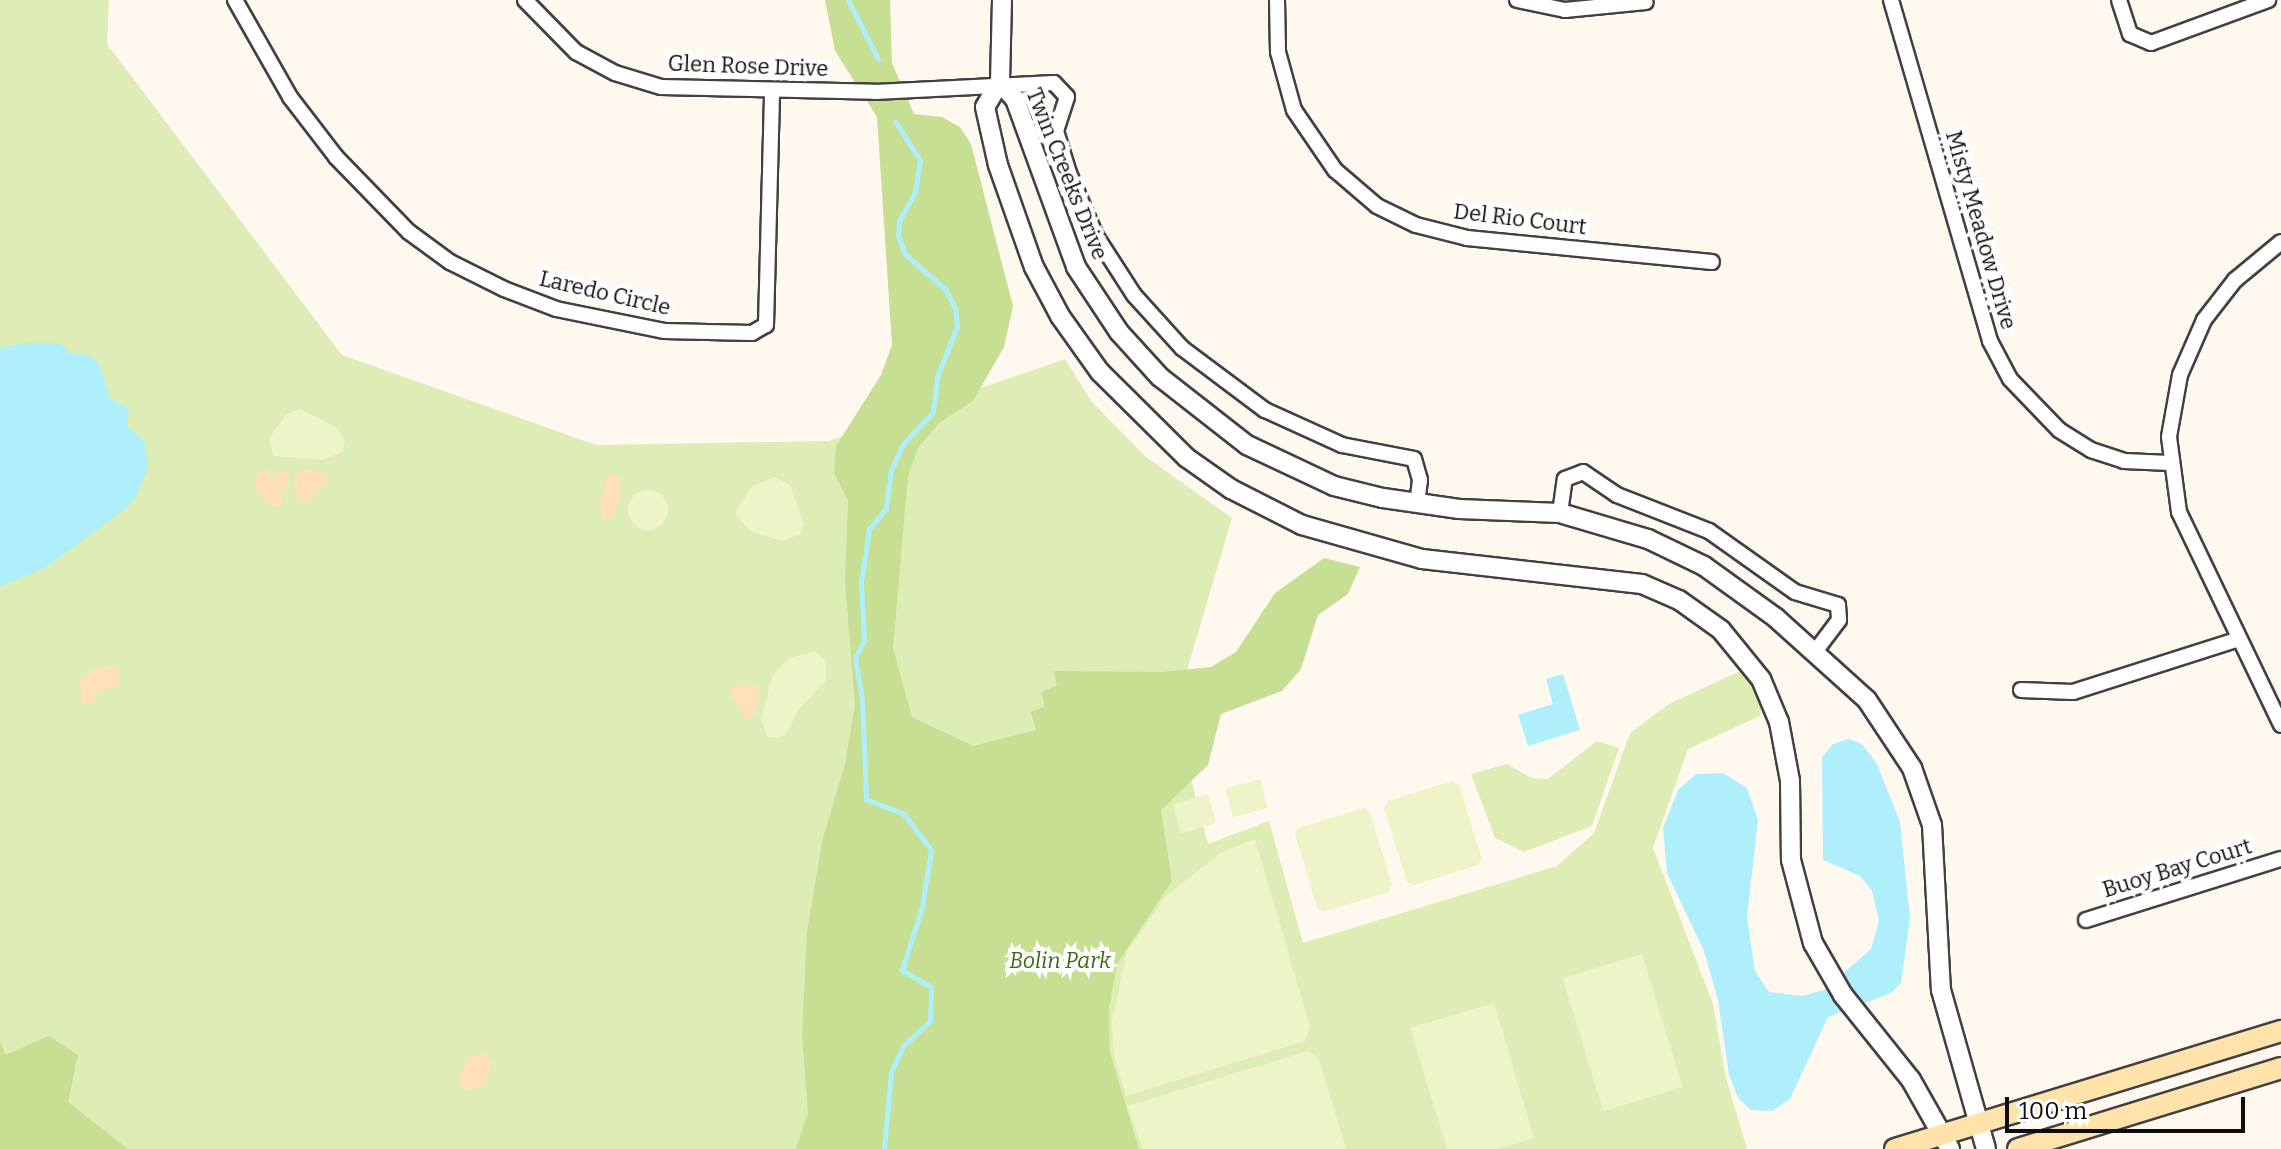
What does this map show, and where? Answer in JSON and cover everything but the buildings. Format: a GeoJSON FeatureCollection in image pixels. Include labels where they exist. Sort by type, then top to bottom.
{"type":"FeatureCollection","features":[{"type":"Feature","properties":{"kind":"main road"},"geometry":{"type":"LineString","coordinates":[[1895,1149],[1945,1142],[1979,1123],[2281,1031]]}},
{"type":"Feature","properties":{"kind":"main road"},"geometry":{"type":"LineString","coordinates":[[2018,1149],[2281,1068]]}},
{"type":"Feature","properties":{"kind":"street","name":"Laredo Circle"},"geometry":{"type":"LineString","coordinates":[[235,0],[290,97],[336,157],[409,232],[450,262],[504,289],[556,309],[664,331],[752,333],[766,325],[772,90]]}},
{"type":"Feature","properties":{"kind":"street","name":"Glen Rose Drive"},"geometry":{"type":"LineString","coordinates":[[525,0],[576,52],[634,80],[691,90],[875,92],[1043,80],[1063,88],[1068,107],[1056,131],[1084,210],[1134,295],[1182,348],[1221,380],[1294,426],[1342,445],[1414,459],[1420,480],[1417,504]]}},
{"type":"Feature","properties":{"kind":"street","name":"Twin Creeks Drive"},"geometry":{"type":"LineString","coordinates":[[1002,0],[1000,82],[985,107],[998,165],[1034,267],[1060,316],[1100,372],[1187,458],[1269,509],[1368,547],[1422,559],[1594,576],[1654,587],[1704,617],[1735,644],[1761,679],[1779,722],[1789,764],[1795,886],[1827,970],[1911,1080],[1945,1142]]}},
{"type":"Feature","properties":{"kind":"street","name":"Del Rio Court"},"geometry":{"type":"LineString","coordinates":[[1277,0],[1278,52],[1294,110],[1335,170],[1377,206],[1416,225],[1467,238],[1712,262]]}},
{"type":"Feature","properties":{"kind":"street"},"geometry":{"type":"LineString","coordinates":[[1517,0],[1565,10],[1646,2]]}},
{"type":"Feature","properties":{"kind":"street","name":"Misty Meadow Drive"},"geometry":{"type":"LineString","coordinates":[[1891,0],[1990,341],[2010,379],[2059,430],[2091,450],[2124,461],[2170,463]]}},
{"type":"Feature","properties":{"kind":"street"},"geometry":{"type":"LineString","coordinates":[[2119,0],[2130,34],[2143,42],[2268,0]]}},
{"type":"Feature","properties":{"kind":"street","name":"Twin Creeks Drive"},"geometry":{"type":"LineString","coordinates":[[1000,82],[1015,99],[1076,267],[1119,332],[1160,377],[1247,445],[1334,486],[1417,504],[1560,513],[1648,539],[1704,566],[1776,618],[1878,712],[1920,785],[1936,847],[1941,990],[1986,1149]]}},
{"type":"Feature","properties":{"kind":"street"},"geometry":{"type":"LineString","coordinates":[[2281,242],[2220,298],[2190,347],[2173,404],[2170,463],[2179,512],[2281,725]]}},
{"type":"Feature","properties":{"kind":"street"},"geometry":{"type":"LineString","coordinates":[[1560,513],[1565,479],[1583,472],[1617,495],[1709,531],[1795,592],[1838,605],[1839,620],[1814,653]]}},
{"type":"Feature","properties":{"kind":"street"},"geometry":{"type":"LineString","coordinates":[[2021,690],[2073,692],[2239,639]]}},
{"type":"Feature","properties":{"kind":"street","name":"Buoy Bay Court"},"geometry":{"type":"LineString","coordinates":[[2086,920],[2281,859]]}},
{"type":"Feature","properties":{"kind":"green space","name":"Bolin Park"},"geometry":{"type":"Polygon","coordinates":[[[0,0],[109,0],[107,44],[342,355],[596,445],[829,441],[1065,359],[1091,401],[1146,457],[1232,518],[1174,714],[1208,844],[1269,821],[1303,943],[1557,866],[1594,833],[1630,733],[1669,704],[1742,670],[1762,705],[1760,716],[1688,749],[1653,848],[1713,1004],[1726,1078],[1747,1149],[0,1149],[0,0]]]}},
{"type":"Feature","properties":{"kind":"green space","name":"Bolin Park"},"geometry":{"type":"Polygon","coordinates":[[[825,0],[890,0],[892,63],[914,114],[942,117],[960,127],[971,144],[1013,306],[1004,347],[973,401],[939,423],[918,448],[908,476],[893,648],[912,717],[973,746],[1036,730],[1031,712],[1045,706],[1041,692],[1057,686],[1054,671],[1163,672],[1211,667],[1236,652],[1275,593],[1324,558],[1360,567],[1348,594],[1318,615],[1301,669],[1282,691],[1221,714],[1208,765],[1161,810],[1172,881],[1117,964],[1109,1009],[1110,1053],[1139,1149],[796,1149],[808,1113],[802,1035],[807,932],[823,838],[845,764],[855,705],[845,582],[848,501],[834,473],[836,446],[881,375],[892,345],[877,117],[835,51],[825,0]]]}},
{"type":"Feature","properties":{"kind":"green space"},"geometry":{"type":"Polygon","coordinates":[[[301,409],[337,428],[345,441],[343,452],[322,460],[273,456],[269,438],[287,414],[301,409]]]}},
{"type":"Feature","properties":{"kind":"green space"},"geometry":{"type":"Polygon","coordinates":[[[775,477],[790,485],[804,525],[800,534],[782,541],[750,531],[735,513],[752,486],[775,477]]]}},
{"type":"Feature","properties":{"kind":"green space"},"geometry":{"type":"Polygon","coordinates":[[[648,490],[662,496],[668,510],[662,524],[648,530],[634,524],[628,510],[634,496],[648,490]]]}},
{"type":"Feature","properties":{"kind":"green space"},"geometry":{"type":"Polygon","coordinates":[[[815,651],[826,661],[826,680],[799,709],[785,736],[768,738],[761,719],[773,674],[790,658],[815,651]]]}},
{"type":"Feature","properties":{"kind":"green space"},"geometry":{"type":"Polygon","coordinates":[[[1597,741],[1619,748],[1592,826],[1524,852],[1495,838],[1471,774],[1507,764],[1531,778],[1548,779],[1597,741]]]}},
{"type":"Feature","properties":{"kind":"green space"},"geometry":{"type":"Polygon","coordinates":[[[1260,779],[1268,808],[1233,817],[1225,788],[1260,779]]]}},
{"type":"Feature","properties":{"kind":"green space"},"geometry":{"type":"Polygon","coordinates":[[[1452,781],[1459,785],[1482,859],[1478,865],[1414,885],[1407,882],[1384,808],[1388,801],[1452,781]]]}},
{"type":"Feature","properties":{"kind":"green space"},"geometry":{"type":"Polygon","coordinates":[[[1208,794],[1217,823],[1181,834],[1173,805],[1208,794]]]}},
{"type":"Feature","properties":{"kind":"green space"},"geometry":{"type":"Polygon","coordinates":[[[1364,808],[1370,812],[1392,885],[1388,892],[1323,912],[1317,908],[1295,834],[1298,828],[1364,808]]]}},
{"type":"Feature","properties":{"kind":"green space"},"geometry":{"type":"Polygon","coordinates":[[[1255,839],[1310,1027],[1305,1041],[1126,1096],[1114,1055],[1112,1022],[1127,951],[1167,895],[1222,852],[1255,839]]]}},
{"type":"Feature","properties":{"kind":"green space"},"geometry":{"type":"Polygon","coordinates":[[[1642,954],[1683,1087],[1603,1111],[1563,978],[1642,954]]]}},
{"type":"Feature","properties":{"kind":"green space"},"geometry":{"type":"Polygon","coordinates":[[[1494,1003],[1534,1138],[1496,1149],[1447,1149],[1410,1028],[1494,1003]]]}},
{"type":"Feature","properties":{"kind":"green space"},"geometry":{"type":"Polygon","coordinates":[[[49,1036],[78,1055],[68,1102],[128,1149],[0,1149],[0,1042],[6,1055],[49,1036]]]}},
{"type":"Feature","properties":{"kind":"green space"},"geometry":{"type":"Polygon","coordinates":[[[1308,1051],[1319,1059],[1346,1149],[1143,1149],[1127,1106],[1308,1051]]]}},
{"type":"Feature","properties":{"kind":"sand"},"geometry":{"type":"Polygon","coordinates":[[[267,469],[272,480],[279,470],[289,473],[286,488],[279,492],[284,500],[278,507],[267,505],[255,486],[258,472],[267,469]]]}},
{"type":"Feature","properties":{"kind":"sand"},"geometry":{"type":"Polygon","coordinates":[[[305,469],[325,473],[329,480],[304,505],[294,490],[295,475],[305,469]]]}},
{"type":"Feature","properties":{"kind":"sand"},"geometry":{"type":"Polygon","coordinates":[[[608,475],[619,477],[621,496],[613,516],[604,521],[599,505],[608,475]]]}},
{"type":"Feature","properties":{"kind":"sand"},"geometry":{"type":"Polygon","coordinates":[[[116,665],[121,686],[99,691],[90,705],[82,703],[80,680],[94,669],[116,665]]]}},
{"type":"Feature","properties":{"kind":"sand"},"geometry":{"type":"Polygon","coordinates":[[[751,682],[760,692],[754,716],[746,720],[730,692],[736,684],[745,688],[751,682]]]}},
{"type":"Feature","properties":{"kind":"sand"},"geometry":{"type":"Polygon","coordinates":[[[483,1052],[492,1064],[484,1087],[463,1090],[458,1079],[468,1058],[483,1052]]]}},
{"type":"Feature","properties":{"kind":"water"},"geometry":{"type":"Polygon","coordinates":[[[25,343],[59,343],[69,353],[89,355],[99,364],[110,398],[129,409],[126,425],[145,442],[148,468],[135,499],[124,510],[46,567],[0,587],[0,348],[25,343]]]}},
{"type":"Feature","properties":{"kind":"water"},"geometry":{"type":"Polygon","coordinates":[[[1563,674],[1580,730],[1528,746],[1518,715],[1553,704],[1546,679],[1563,674]]]}},
{"type":"Feature","properties":{"kind":"water"},"geometry":{"type":"Polygon","coordinates":[[[1849,739],[1862,744],[1877,764],[1900,822],[1910,918],[1901,983],[1891,993],[1828,1017],[1790,1099],[1772,1111],[1751,1110],[1738,1098],[1729,1075],[1718,1000],[1704,951],[1667,873],[1663,828],[1678,790],[1696,774],[1723,773],[1747,788],[1758,820],[1747,917],[1755,971],[1769,992],[1802,996],[1824,990],[1871,949],[1879,921],[1872,891],[1860,876],[1823,860],[1822,757],[1833,744],[1849,739]]]}},
{"type":"Feature","properties":{"kind":"waterway"},"geometry":{"type":"LineString","coordinates":[[848,0],[878,59]]}},
{"type":"Feature","properties":{"kind":"waterway"},"geometry":{"type":"LineString","coordinates":[[884,1149],[891,1072],[903,1046],[930,1021],[931,987],[902,970],[922,907],[931,850],[904,814],[866,799],[862,699],[855,658],[864,640],[861,582],[869,529],[886,509],[891,470],[903,444],[933,412],[937,377],[957,326],[955,308],[946,290],[905,254],[898,236],[899,221],[915,192],[920,160],[895,121]]}}]}
